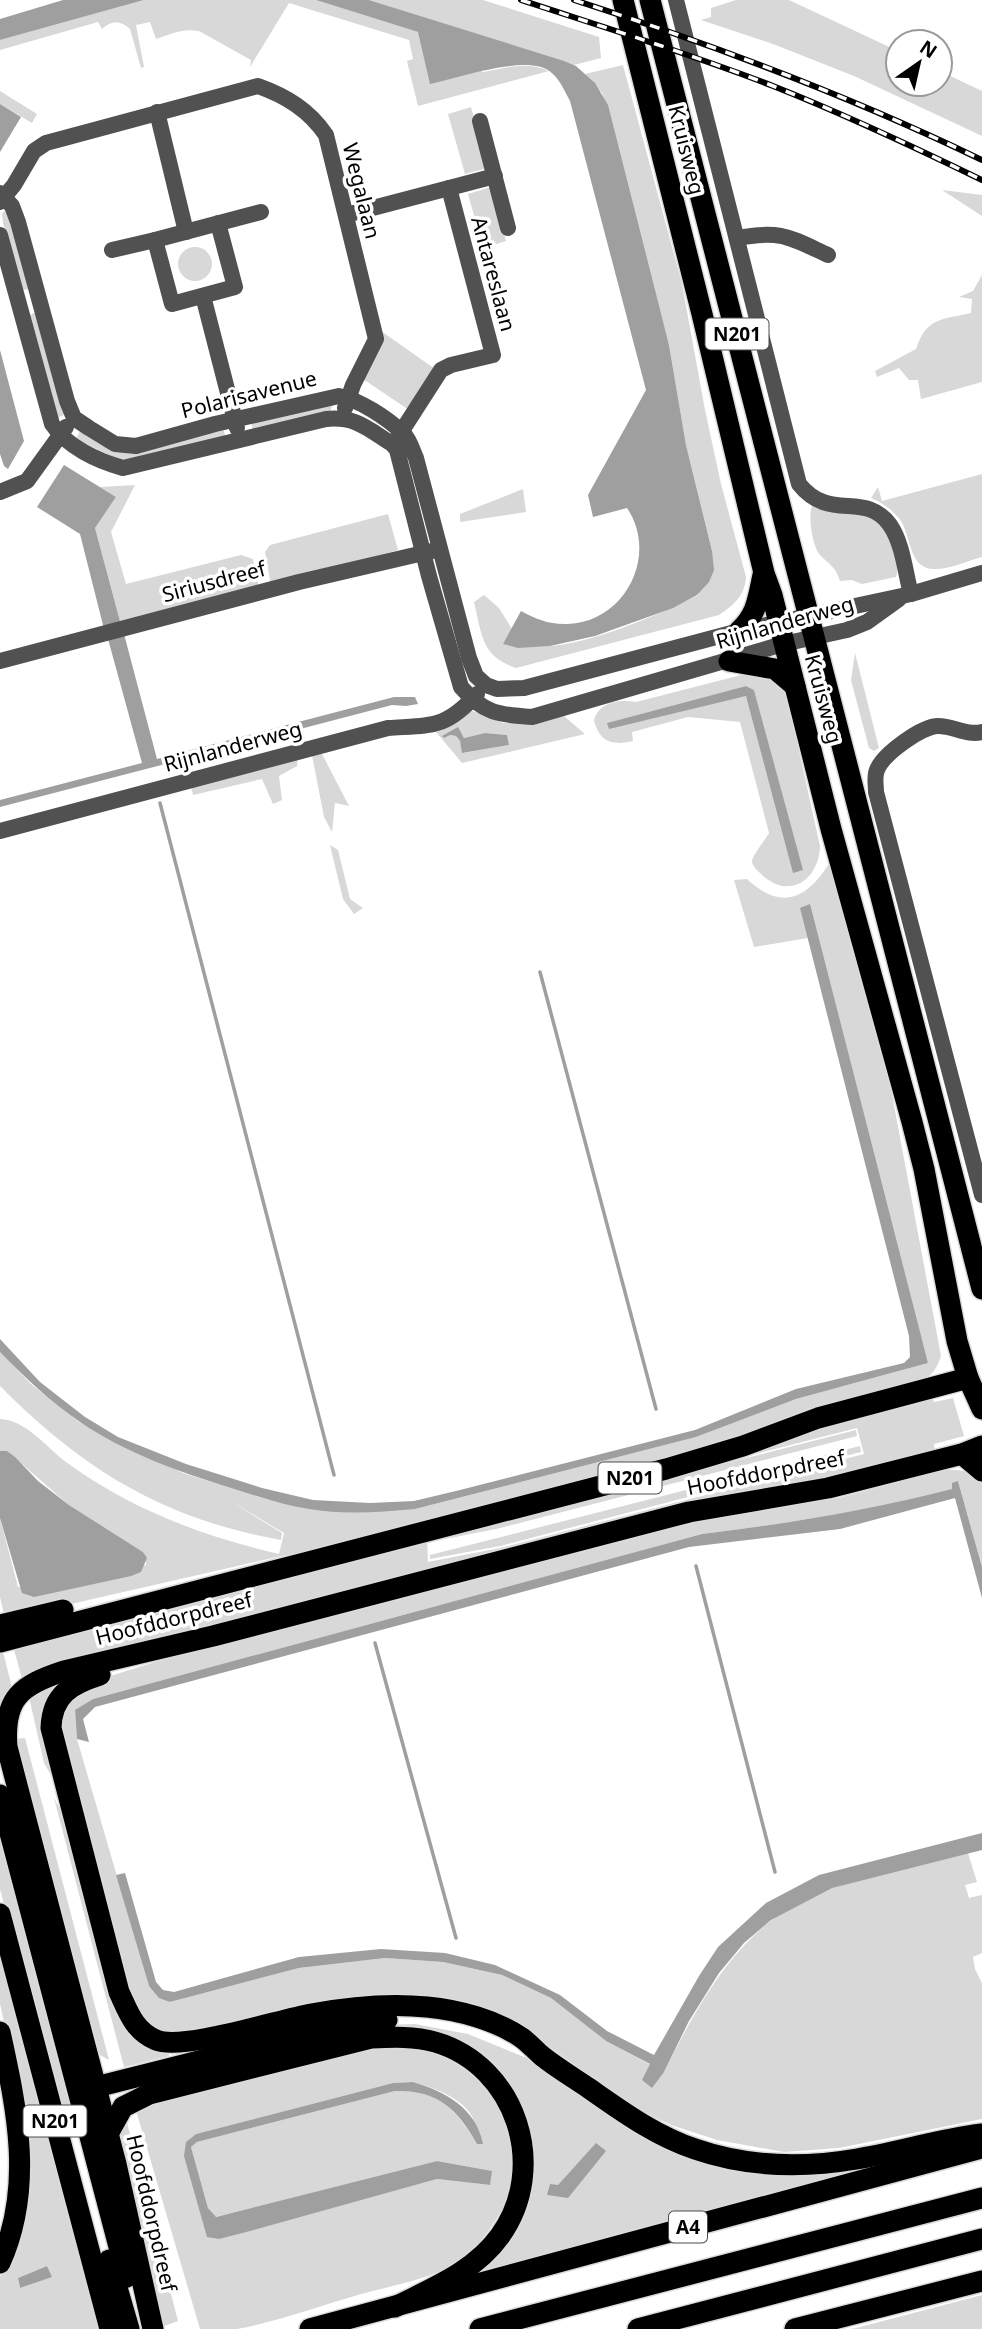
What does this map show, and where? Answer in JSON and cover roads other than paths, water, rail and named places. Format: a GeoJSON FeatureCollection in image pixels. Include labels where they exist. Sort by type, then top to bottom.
{"type":"FeatureCollection","features":[{"type":"Feature","properties":{"kind":"highway","name":"Kruisweg"},"geometry":{"type":"LineString","coordinates":[[623,0],[764,573],[915,1134],[957,1341],[968,1378],[982,1409]]}},
{"type":"Feature","properties":{"kind":"highway","name":"Kruisweg"},"geometry":{"type":"LineString","coordinates":[[650,0],[982,1289]]}},
{"type":"Feature","properties":{"kind":"highway"},"geometry":{"type":"LineString","coordinates":[[739,631],[755,612],[764,573]]}},
{"type":"Feature","properties":{"kind":"highway"},"geometry":{"type":"LineString","coordinates":[[729,662],[775,669],[795,686]]}},
{"type":"Feature","properties":{"kind":"highway","name":"Hoofddorpdreef"},"geometry":{"type":"LineString","coordinates":[[0,1642],[666,1469],[743,1446],[818,1418],[968,1378]]}},
{"type":"Feature","properties":{"kind":"highway","name":"Hoofddorpdreef"},"geometry":{"type":"LineString","coordinates":[[153,2329],[108,2134],[6,1747],[7,1715],[20,1692],[43,1678],[689,1512],[828,1488],[962,1454],[982,1446]]}},
{"type":"Feature","properties":{"kind":"highway"},"geometry":{"type":"LineString","coordinates":[[962,1454],[982,1471]]}},
{"type":"Feature","properties":{"kind":"highway"},"geometry":{"type":"LineString","coordinates":[[0,1625],[64,1609],[141,1605]]}},
{"type":"Feature","properties":{"kind":"highway"},"geometry":{"type":"LineString","coordinates":[[213,1636],[76,1683],[61,1696],[51,1718],[119,1992],[139,2030],[158,2041],[184,2043],[300,2016],[354,2008],[397,2005],[428,2007],[460,2013],[503,2028],[523,2038],[543,2057],[624,2114],[695,2149],[733,2159],[805,2166],[857,2160],[982,2134]]}},
{"type":"Feature","properties":{"kind":"highway","name":"Hoofddorpdreef"},"geometry":{"type":"LineString","coordinates":[[0,1795],[128,2279],[145,2329]]}},
{"type":"Feature","properties":{"kind":"highway","name":"N201"},"geometry":{"type":"LineString","coordinates":[[0,1914],[110,2329]]}},
{"type":"Feature","properties":{"kind":"highway"},"geometry":{"type":"LineString","coordinates":[[96,2087],[330,2028],[392,2019],[443,2022],[480,2028],[543,2057]]}},
{"type":"Feature","properties":{"kind":"highway"},"geometry":{"type":"LineString","coordinates":[[0,2032],[21,2147],[13,2219],[0,2263]]}},
{"type":"Feature","properties":{"kind":"highway","name":"A4"},"geometry":{"type":"LineString","coordinates":[[108,2134],[118,2112],[127,2103],[186,2084],[371,2038],[402,2037],[433,2041],[468,2058],[493,2080],[502,2092],[518,2125],[524,2162],[518,2200],[498,2238],[473,2264],[395,2307]]}},
{"type":"Feature","properties":{"kind":"highway"},"geometry":{"type":"LineString","coordinates":[[69,2056],[96,2087]]}},
{"type":"Feature","properties":{"kind":"highway"},"geometry":{"type":"LineString","coordinates":[[85,2116],[96,2087]]}},
{"type":"Feature","properties":{"kind":"highway","name":"Hoofddorpdreef"},"geometry":{"type":"LineString","coordinates":[[85,2116],[78,2137],[82,2159],[129,2329]]}},
{"type":"Feature","properties":{"kind":"highway","name":"A4"},"geometry":{"type":"LineString","coordinates":[[310,2329],[982,2148]]}},
{"type":"Feature","properties":{"kind":"highway","name":"A4"},"geometry":{"type":"LineString","coordinates":[[480,2329],[982,2198]]}},
{"type":"Feature","properties":{"kind":"highway"},"geometry":{"type":"LineString","coordinates":[[638,2329],[982,2239]]}},
{"type":"Feature","properties":{"kind":"highway"},"geometry":{"type":"LineString","coordinates":[[795,2329],[982,2281]]}},
{"type":"Feature","properties":{"kind":"street","name":"Kruisweg"},"geometry":{"type":"LineString","coordinates":[[676,0],[799,484],[816,500],[829,505],[859,506],[883,517],[898,542],[907,595]]}},
{"type":"Feature","properties":{"kind":"street","name":"Wegalaan"},"geometry":{"type":"LineString","coordinates":[[2,197],[40,146],[258,86],[282,95],[315,118],[326,135],[376,339],[342,417]]}},
{"type":"Feature","properties":{"kind":"street"},"geometry":{"type":"LineString","coordinates":[[157,112],[186,232]]}},
{"type":"Feature","properties":{"kind":"street","name":"Antareslaan"},"geometry":{"type":"LineString","coordinates":[[480,121],[508,228]]}},
{"type":"Feature","properties":{"kind":"street"},"geometry":{"type":"LineString","coordinates":[[346,215],[495,176]]}},
{"type":"Feature","properties":{"kind":"street","name":"Antareslaan"},"geometry":{"type":"LineString","coordinates":[[397,438],[441,370],[493,355],[449,188]]}},
{"type":"Feature","properties":{"kind":"street"},"geometry":{"type":"LineString","coordinates":[[0,492],[27,481],[74,418],[18,222],[12,206],[2,197]]}},
{"type":"Feature","properties":{"kind":"street"},"geometry":{"type":"LineString","coordinates":[[112,250],[261,212]]}},
{"type":"Feature","properties":{"kind":"street"},"geometry":{"type":"LineString","coordinates":[[155,240],[172,304],[203,296],[236,287],[218,223]]}},
{"type":"Feature","properties":{"kind":"street"},"geometry":{"type":"LineString","coordinates":[[737,238],[765,233],[788,237],[828,255]]}},
{"type":"Feature","properties":{"kind":"street"},"geometry":{"type":"LineString","coordinates":[[0,235],[46,408],[51,424],[59,435]]}},
{"type":"Feature","properties":{"kind":"street"},"geometry":{"type":"LineString","coordinates":[[203,296],[240,441]]}},
{"type":"Feature","properties":{"kind":"street"},"geometry":{"type":"LineString","coordinates":[[19,306],[40,302]]}},
{"type":"Feature","properties":{"kind":"street","name":"Polarisavenue"},"geometry":{"type":"LineString","coordinates":[[74,418],[115,444],[136,446],[339,396],[348,398],[383,418],[397,438],[409,440],[416,458],[469,658],[476,676],[486,685]]}},
{"type":"Feature","properties":{"kind":"street"},"geometry":{"type":"LineString","coordinates":[[342,417],[397,438],[397,450],[423,553],[461,687],[472,700]]}},
{"type":"Feature","properties":{"kind":"street","name":"Polarisavenue"},"geometry":{"type":"LineString","coordinates":[[59,435],[108,464],[123,468],[342,417]]}},
{"type":"Feature","properties":{"kind":"street","name":"Siriusdreef"},"geometry":{"type":"LineString","coordinates":[[0,661],[299,582],[440,549]]}},
{"type":"Feature","properties":{"kind":"street","name":"Rijnlanderweg"},"geometry":{"type":"LineString","coordinates":[[0,831],[388,728],[436,725],[472,700],[486,685],[508,690],[544,684],[739,631],[907,595],[982,573]]}},
{"type":"Feature","properties":{"kind":"street","name":"Rijnlanderweg"},"geometry":{"type":"LineString","coordinates":[[472,700],[501,715],[532,717],[729,662],[783,644],[847,630],[867,622],[907,595]]}},
{"type":"Feature","properties":{"kind":"street"},"geometry":{"type":"LineString","coordinates":[[982,732],[974,734],[941,726],[925,729],[886,756],[876,771],[876,792],[982,1195]]}},
{"type":"Feature","properties":{"kind":"waterway"},"geometry":{"type":"LineString","coordinates":[[160,803],[334,1475]]}},
{"type":"Feature","properties":{"kind":"waterway"},"geometry":{"type":"LineString","coordinates":[[540,972],[656,1409]]}},
{"type":"Feature","properties":{"kind":"waterway"},"geometry":{"type":"LineString","coordinates":[[696,1566],[775,1872]]}},
{"type":"Feature","properties":{"kind":"waterway"},"geometry":{"type":"LineString","coordinates":[[375,1643],[456,1938]]}},
{"type":"Feature","properties":{"kind":"railway"},"geometry":{"type":"LineString","coordinates":[[521,0],[680,52],[773,86],[879,131],[982,180]]}},
{"type":"Feature","properties":{"kind":"railway"},"geometry":{"type":"LineString","coordinates":[[574,0],[781,73],[882,114],[982,160]]}}]}
